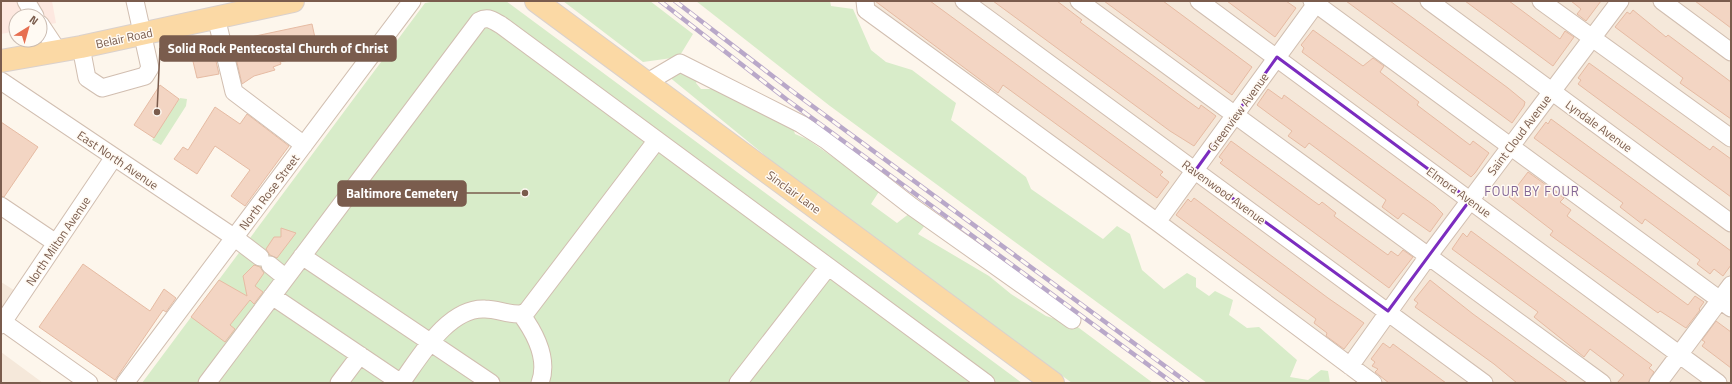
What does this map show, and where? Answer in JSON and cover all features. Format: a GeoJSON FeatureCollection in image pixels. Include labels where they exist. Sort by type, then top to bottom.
{"type":"FeatureCollection","features":[{"type":"Feature","properties":{"kind":"main road","name":"Belair Road"},"geometry":{"type":"LineString","coordinates":[[1,61],[81,47],[293,1]]}},
{"type":"Feature","properties":{"kind":"main road","name":"Sinclair Lane"},"geometry":{"type":"LineString","coordinates":[[536,1],[1053,383]]}},
{"type":"Feature","properties":{"kind":"street"},"geometry":{"type":"LineString","coordinates":[[81,47],[87,78],[102,88],[145,76],[150,68],[141,34],[135,1]]}},
{"type":"Feature","properties":{"kind":"street","name":"North Rose Street"},"geometry":{"type":"LineString","coordinates":[[125,383],[412,1]]}},
{"type":"Feature","properties":{"kind":"street"},"geometry":{"type":"LineString","coordinates":[[864,1],[866,10],[1158,222],[1373,383]]}},
{"type":"Feature","properties":{"kind":"street","name":"Ravenwood Avenue"},"geometry":{"type":"LineString","coordinates":[[964,1],[1484,383]]}},
{"type":"Feature","properties":{"kind":"street"},"geometry":{"type":"LineString","coordinates":[[1079,1],[1234,116],[1429,255],[1602,383]]}},
{"type":"Feature","properties":{"kind":"street","name":"Elmora Avenue"},"geometry":{"type":"LineString","coordinates":[[1199,1],[1718,383]]}},
{"type":"Feature","properties":{"kind":"street","name":"Lyndale Avenue"},"geometry":{"type":"LineString","coordinates":[[1429,1],[1731,223]]}},
{"type":"Feature","properties":{"kind":"street"},"geometry":{"type":"LineString","coordinates":[[1541,1],[1731,138]]}},
{"type":"Feature","properties":{"kind":"street","name":"Saint Cloud Avenue"},"geometry":{"type":"LineString","coordinates":[[1350,366],[1429,255],[1620,1]]}},
{"type":"Feature","properties":{"kind":"street"},"geometry":{"type":"LineString","coordinates":[[1662,1],[1731,52]]}},
{"type":"Feature","properties":{"kind":"street"},"geometry":{"type":"LineString","coordinates":[[1315,2],[1725,304]]}},
{"type":"Feature","properties":{"kind":"street","name":"Greenview Avenue"},"geometry":{"type":"LineString","coordinates":[[1158,222],[1277,58],[1315,2]]}},
{"type":"Feature","properties":{"kind":"street"},"geometry":{"type":"LineString","coordinates":[[216,17],[234,92],[304,145]]}},
{"type":"Feature","properties":{"kind":"street"},"geometry":{"type":"LineString","coordinates":[[207,383],[479,21],[486,17],[501,25],[986,383]]}},
{"type":"Feature","properties":{"kind":"street"},"geometry":{"type":"LineString","coordinates":[[48,36],[58,51]]}},
{"type":"Feature","properties":{"kind":"street"},"geometry":{"type":"LineString","coordinates":[[646,83],[680,63],[801,124],[826,140],[911,206],[1072,320]]}},
{"type":"Feature","properties":{"kind":"street","name":"East North Avenue"},"geometry":{"type":"LineString","coordinates":[[1,82],[235,238],[286,278]]}},
{"type":"Feature","properties":{"kind":"street"},"geometry":{"type":"LineString","coordinates":[[272,296],[401,383],[431,343],[450,322],[464,312],[485,308],[514,314],[521,314],[527,311],[656,140]]}},
{"type":"Feature","properties":{"kind":"street","name":"North Milton Avenue"},"geometry":{"type":"LineString","coordinates":[[2,324],[114,157]]}},
{"type":"Feature","properties":{"kind":"street"},"geometry":{"type":"LineString","coordinates":[[1,206],[56,243]]}},
{"type":"Feature","properties":{"kind":"street"},"geometry":{"type":"LineString","coordinates":[[302,256],[491,383]]}},
{"type":"Feature","properties":{"kind":"street"},"geometry":{"type":"LineString","coordinates":[[738,383],[828,267]]}},
{"type":"Feature","properties":{"kind":"street"},"geometry":{"type":"LineString","coordinates":[[1658,383],[1679,354],[1725,304],[1731,285]]}},
{"type":"Feature","properties":{"kind":"street"},"geometry":{"type":"LineString","coordinates":[[521,314],[536,339],[542,353],[543,370],[540,383]]}},
{"type":"Feature","properties":{"kind":"street"},"geometry":{"type":"LineString","coordinates":[[2,324],[89,383]]}},
{"type":"Feature","properties":{"kind":"street"},"geometry":{"type":"LineString","coordinates":[[339,383],[360,355]]}},
{"type":"Feature","properties":{"kind":"highlighted area"},"geometry":{"type":"Polygon","coordinates":[[[1277,57],[1470,200],[1388,311],[1195,171],[1277,57]]]}},
{"type":"Feature","properties":{"kind":"shaded area"},"geometry":{"type":"Polygon","coordinates":[[[1,1],[52,1],[56,23],[48,24],[48,8],[8,8],[8,33],[1,34],[1,1]]]}},
{"type":"Feature","properties":{"kind":"shaded area"},"geometry":{"type":"Polygon","coordinates":[[[857,1],[1731,1],[1731,383],[1358,383],[860,11],[857,1]]]}},
{"type":"Feature","properties":{"kind":"shaded area"},"geometry":{"type":"Polygon","coordinates":[[[1,282],[25,297],[1,331],[1,282]]]}},
{"type":"Feature","properties":{"kind":"shaded area"},"geometry":{"type":"Polygon","coordinates":[[[1,352],[43,383],[1,383],[1,352]]]}},
{"type":"Feature","properties":{"kind":"green space"},"geometry":{"type":"Polygon","coordinates":[[[436,1],[506,1],[1022,383],[142,383],[425,3],[436,1]]]}},
{"type":"Feature","properties":{"kind":"green space"},"geometry":{"type":"Polygon","coordinates":[[[563,1],[650,1],[693,34],[679,57],[643,62],[563,1]]]}},
{"type":"Feature","properties":{"kind":"green space"},"geometry":{"type":"Polygon","coordinates":[[[696,1],[830,1],[831,6],[853,9],[871,50],[886,62],[912,70],[956,103],[951,120],[1026,177],[1031,189],[1103,239],[1117,226],[1130,234],[1142,270],[1164,289],[1187,273],[1196,278],[1196,287],[1209,296],[1215,291],[1233,300],[1229,315],[1247,328],[1259,327],[1297,360],[1290,377],[1308,380],[1321,370],[1328,371],[1330,383],[1207,383],[830,106],[696,1]]]}},
{"type":"Feature","properties":{"kind":"green space"},"geometry":{"type":"Polygon","coordinates":[[[683,70],[700,75],[696,83],[701,89],[725,89],[792,125],[795,134],[807,139],[880,190],[871,204],[897,223],[910,213],[926,224],[918,234],[989,276],[1011,294],[1046,316],[1075,325],[1153,383],[1072,383],[784,171],[668,76],[683,70]]]}},
{"type":"Feature","properties":{"kind":"green space"},"geometry":{"type":"Polygon","coordinates":[[[180,98],[187,99],[186,106],[161,145],[152,140],[180,98]]]}},
{"type":"Feature","properties":{"kind":"building"},"geometry":{"type":"Polygon","coordinates":[[[875,1],[930,1],[1163,172],[1160,175],[1169,182],[1157,198],[1003,85],[998,93],[875,1]]]}},
{"type":"Feature","properties":{"kind":"building"},"geometry":{"type":"Polygon","coordinates":[[[993,1],[1057,1],[1082,20],[1080,22],[1185,99],[1199,109],[1201,105],[1216,116],[1194,146],[1170,131],[993,1]]]}},
{"type":"Feature","properties":{"kind":"building"},"geometry":{"type":"Polygon","coordinates":[[[1104,1],[1163,1],[1252,67],[1232,95],[1104,1]]]}},
{"type":"Feature","properties":{"kind":"building"},"geometry":{"type":"Polygon","coordinates":[[[1227,1],[1286,1],[1296,8],[1275,37],[1227,1]]]}},
{"type":"Feature","properties":{"kind":"building"},"geometry":{"type":"Polygon","coordinates":[[[1346,1],[1390,1],[1508,88],[1525,102],[1524,106],[1512,123],[1346,1]]]}},
{"type":"Feature","properties":{"kind":"building"},"geometry":{"type":"Polygon","coordinates":[[[1465,1],[1509,1],[1560,39],[1565,31],[1574,37],[1553,66],[1465,1]]]}},
{"type":"Feature","properties":{"kind":"building"},"geometry":{"type":"Polygon","coordinates":[[[1571,1],[1601,1],[1586,21],[1577,14],[1581,9],[1571,1]]]}},
{"type":"Feature","properties":{"kind":"building"},"geometry":{"type":"Polygon","coordinates":[[[1695,1],[1731,1],[1731,28],[1695,1]]]}},
{"type":"Feature","properties":{"kind":"building"},"geometry":{"type":"Polygon","coordinates":[[[1633,10],[1666,37],[1668,35],[1731,82],[1731,119],[1680,83],[1683,78],[1615,27],[1627,12],[1630,14],[1633,10]]]}},
{"type":"Feature","properties":{"kind":"building"},"geometry":{"type":"Polygon","coordinates":[[[312,24],[317,47],[300,51],[302,57],[280,62],[281,64],[273,67],[275,70],[254,76],[242,84],[232,41],[312,24]]]}},
{"type":"Feature","properties":{"kind":"building"},"geometry":{"type":"Polygon","coordinates":[[[1313,30],[1363,66],[1373,58],[1384,66],[1380,72],[1419,102],[1417,105],[1470,145],[1473,141],[1489,153],[1475,173],[1471,177],[1302,52],[1304,48],[1301,45],[1313,30]]]}},
{"type":"Feature","properties":{"kind":"building"},"geometry":{"type":"Polygon","coordinates":[[[212,44],[219,74],[197,78],[190,49],[212,44]]]}},
{"type":"Feature","properties":{"kind":"building"},"geometry":{"type":"Polygon","coordinates":[[[1589,63],[1710,150],[1713,146],[1731,159],[1731,197],[1578,84],[1581,80],[1578,78],[1589,63]]]}},
{"type":"Feature","properties":{"kind":"building"},"geometry":{"type":"Polygon","coordinates":[[[160,85],[179,99],[154,138],[134,125],[160,85]]]}},
{"type":"Feature","properties":{"kind":"building"},"geometry":{"type":"Polygon","coordinates":[[[1268,89],[1282,99],[1284,95],[1435,206],[1443,214],[1430,232],[1403,213],[1398,219],[1382,207],[1386,200],[1309,143],[1305,148],[1288,136],[1292,131],[1257,105],[1268,89]]]}},
{"type":"Feature","properties":{"kind":"building"},"geometry":{"type":"Polygon","coordinates":[[[215,107],[240,124],[247,114],[289,146],[245,206],[231,196],[250,170],[215,146],[197,174],[174,159],[183,147],[188,150],[215,107]]]}},
{"type":"Feature","properties":{"kind":"building"},"geometry":{"type":"Polygon","coordinates":[[[1551,119],[1731,251],[1731,265],[1723,276],[1714,269],[1710,274],[1697,264],[1700,260],[1645,219],[1642,224],[1620,207],[1623,203],[1534,138],[1546,122],[1548,124],[1551,119]]]}},
{"type":"Feature","properties":{"kind":"building"},"geometry":{"type":"Polygon","coordinates":[[[1,122],[38,147],[4,197],[1,196],[1,122]]]}},
{"type":"Feature","properties":{"kind":"building"},"geometry":{"type":"Polygon","coordinates":[[[1231,141],[1319,205],[1322,202],[1336,213],[1334,216],[1388,255],[1391,251],[1398,256],[1403,250],[1413,257],[1389,288],[1220,163],[1223,160],[1219,157],[1231,141]]]}},
{"type":"Feature","properties":{"kind":"building"},"geometry":{"type":"Polygon","coordinates":[[[1528,172],[1564,198],[1560,202],[1571,210],[1567,216],[1688,305],[1695,296],[1704,302],[1699,309],[1700,310],[1686,328],[1660,311],[1658,313],[1550,235],[1553,231],[1509,197],[1528,172]]]}},
{"type":"Feature","properties":{"kind":"building"},"geometry":{"type":"Polygon","coordinates":[[[1194,198],[1364,323],[1344,349],[1326,336],[1327,333],[1314,323],[1316,319],[1176,215],[1188,199],[1191,202],[1194,198]]]}},
{"type":"Feature","properties":{"kind":"building"},"geometry":{"type":"Polygon","coordinates":[[[281,228],[296,233],[277,258],[270,255],[266,249],[274,237],[281,237],[281,228]]]}},
{"type":"Feature","properties":{"kind":"building"},"geometry":{"type":"Polygon","coordinates":[[[1471,231],[1652,365],[1649,368],[1654,372],[1648,383],[1617,383],[1624,375],[1590,349],[1584,357],[1534,317],[1538,312],[1452,249],[1463,233],[1467,237],[1471,231]]]}},
{"type":"Feature","properties":{"kind":"building"},"geometry":{"type":"Polygon","coordinates":[[[83,264],[150,311],[164,289],[176,298],[166,312],[163,310],[115,380],[39,327],[83,264]]]}},
{"type":"Feature","properties":{"kind":"building"},"geometry":{"type":"Polygon","coordinates":[[[254,265],[260,267],[264,273],[255,286],[263,292],[254,304],[250,300],[230,325],[235,329],[225,342],[191,317],[219,280],[247,296],[243,276],[254,265]]]}},
{"type":"Feature","properties":{"kind":"building"},"geometry":{"type":"Polygon","coordinates":[[[1430,280],[1473,314],[1568,383],[1517,383],[1494,364],[1415,307],[1418,303],[1414,300],[1430,280]]]}},
{"type":"Feature","properties":{"kind":"building"},"geometry":{"type":"Polygon","coordinates":[[[1716,321],[1731,332],[1731,368],[1702,346],[1705,342],[1702,340],[1716,321]]]}},
{"type":"Feature","properties":{"kind":"building"},"geometry":{"type":"Polygon","coordinates":[[[1383,343],[1390,348],[1393,344],[1446,383],[1389,383],[1375,372],[1378,369],[1372,366],[1375,362],[1371,359],[1383,343]]]}},
{"type":"Feature","properties":{"kind":"railway"},"geometry":{"type":"LineString","coordinates":[[660,1],[786,99],[1173,383]]}},
{"type":"Feature","properties":{"kind":"railway"},"geometry":{"type":"LineString","coordinates":[[675,1],[792,91],[1188,383]]}},
{"type":"Feature","properties":{"kind":"place","name":"Solid Rock Pentecostal Church of Christ"},"geometry":{"type":"Point","coordinates":[157,112]}},
{"type":"Feature","properties":{"kind":"place","name":"Baltimore Cemetery"},"geometry":{"type":"Point","coordinates":[525,193]}},
{"type":"Feature","properties":{"kind":"district","name":"FOUR BY FOUR"},"geometry":{"type":"Point","coordinates":[1532,191]}}]}
